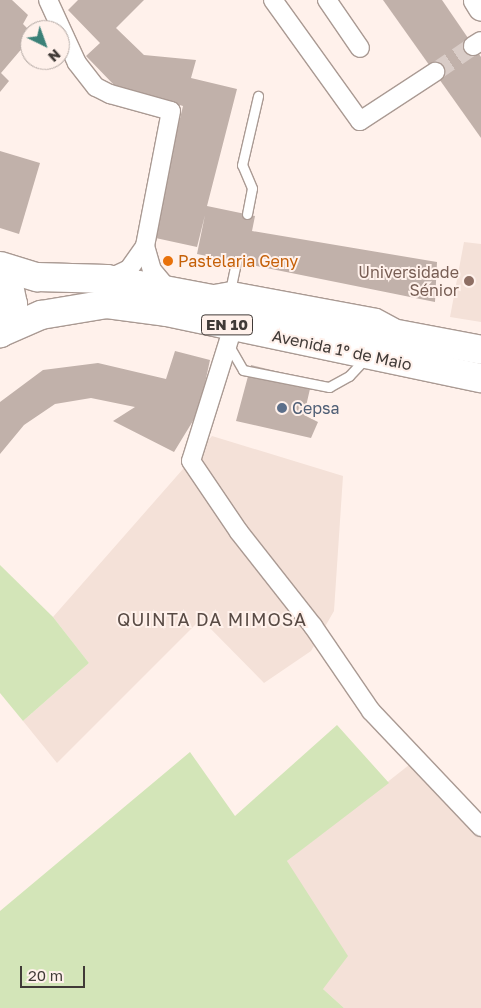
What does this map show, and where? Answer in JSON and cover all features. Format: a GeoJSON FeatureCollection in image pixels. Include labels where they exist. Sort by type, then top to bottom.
{"type":"FeatureCollection","features":[{"type":"Feature","properties":{"kind":"main road","name":"Avenida 1º de Maio"},"geometry":{"type":"LineString","coordinates":[[0,266],[37,277],[107,280],[180,292],[431,343],[481,350]]}},
{"type":"Feature","properties":{"kind":"main road"},"geometry":{"type":"LineString","coordinates":[[0,271],[8,281],[13,304],[10,315],[0,333]]}},
{"type":"Feature","properties":{"kind":"main road","name":"Avenida 1º de Maio"},"geometry":{"type":"LineString","coordinates":[[0,333],[40,315],[107,304],[167,312],[230,335],[368,356],[481,378]]}},
{"type":"Feature","properties":{"kind":"street"},"geometry":{"type":"LineString","coordinates":[[48,0],[77,62],[96,87],[110,94],[171,111],[146,246],[130,269],[107,280]]}},
{"type":"Feature","properties":{"kind":"street"},"geometry":{"type":"LineString","coordinates":[[273,0],[360,121],[435,72]]}},
{"type":"Feature","properties":{"kind":"street"},"geometry":{"type":"LineString","coordinates":[[327,0],[360,48]]}},
{"type":"Feature","properties":{"kind":"street"},"geometry":{"type":"LineString","coordinates":[[476,0],[481,8]]}},
{"type":"Feature","properties":{"kind":"street"},"geometry":{"type":"LineString","coordinates":[[146,246],[152,270],[180,292]]}},
{"type":"Feature","properties":{"kind":"street"},"geometry":{"type":"LineString","coordinates":[[230,335],[190,461],[239,532],[313,626],[371,711],[481,827]]}},
{"type":"Feature","properties":{"kind":"lane"},"geometry":{"type":"LineString","coordinates":[[247,214],[252,188],[242,164],[258,96]]}},
{"type":"Feature","properties":{"kind":"lane"},"geometry":{"type":"LineString","coordinates":[[231,286],[236,262]]}},
{"type":"Feature","properties":{"kind":"lane","name":"Avenida 1º de Maio"},"geometry":{"type":"LineString","coordinates":[[180,292],[231,286],[377,313],[431,343]]}},
{"type":"Feature","properties":{"kind":"lane"},"geometry":{"type":"LineString","coordinates":[[230,335],[243,370],[329,387],[349,376],[368,356]]}},
{"type":"Feature","properties":{"kind":"shaded area","name":"Universidade Sénior"},"geometry":{"type":"Polygon","coordinates":[[[464,242],[481,244],[481,322],[450,317],[464,242]]]}},
{"type":"Feature","properties":{"kind":"shaded area"},"geometry":{"type":"Polygon","coordinates":[[[212,436],[343,476],[334,611],[311,651],[264,683],[201,619],[57,763],[23,721],[89,663],[53,617],[212,436]]]}},
{"type":"Feature","properties":{"kind":"shaded area"},"geometry":{"type":"Polygon","coordinates":[[[423,754],[481,813],[481,1008],[344,1008],[323,989],[287,861],[423,754]]]}},
{"type":"Feature","properties":{"kind":"green space"},"geometry":{"type":"Polygon","coordinates":[[[0,565],[53,617],[89,663],[23,721],[0,693],[0,565]]]}},
{"type":"Feature","properties":{"kind":"green space"},"geometry":{"type":"Polygon","coordinates":[[[337,725],[389,783],[287,861],[348,956],[323,989],[344,1008],[0,1008],[0,911],[190,752],[235,816],[337,725]]]}},
{"type":"Feature","properties":{"kind":"building"},"geometry":{"type":"Polygon","coordinates":[[[0,0],[12,0],[28,15],[25,20],[20,20],[20,51],[1,73],[9,81],[0,92],[0,0]]]}},
{"type":"Feature","properties":{"kind":"building"},"geometry":{"type":"Polygon","coordinates":[[[78,0],[144,0],[116,28],[144,55],[196,60],[191,78],[237,89],[207,206],[255,216],[252,231],[437,262],[435,302],[197,254],[205,215],[197,247],[151,237],[183,106],[115,86],[86,56],[100,43],[68,10],[78,0]]]}},
{"type":"Feature","properties":{"kind":"building"},"geometry":{"type":"Polygon","coordinates":[[[383,0],[442,0],[481,57],[481,138],[383,0]]]}},
{"type":"Feature","properties":{"kind":"building"},"geometry":{"type":"Polygon","coordinates":[[[0,151],[40,163],[19,234],[0,228],[0,151]]]}},
{"type":"Feature","properties":{"kind":"building"},"geometry":{"type":"Polygon","coordinates":[[[175,351],[210,360],[199,411],[174,452],[113,421],[135,407],[91,398],[55,404],[24,425],[0,454],[0,402],[43,370],[98,363],[166,379],[175,351]]]}},
{"type":"Feature","properties":{"kind":"building"},"geometry":{"type":"Polygon","coordinates":[[[251,365],[312,380],[304,415],[318,422],[311,438],[236,421],[251,365]]]}},
{"type":"Feature","properties":{"kind":"tunnel"},"geometry":{"type":"LineString","coordinates":[[435,72],[473,46]]}},
{"type":"Feature","properties":{"kind":"place","name":"Pastelaria Geny"},"geometry":{"type":"Point","coordinates":[168,261]}},
{"type":"Feature","properties":{"kind":"place","name":"Universidade Sénior"},"geometry":{"type":"Point","coordinates":[469,281]}},
{"type":"Feature","properties":{"kind":"place","name":"Cepsa"},"geometry":{"type":"Point","coordinates":[282,408]}},
{"type":"Feature","properties":{"kind":"district","name":"QUINTA DA MIMOSA"},"geometry":{"type":"Point","coordinates":[212,619]}}]}
